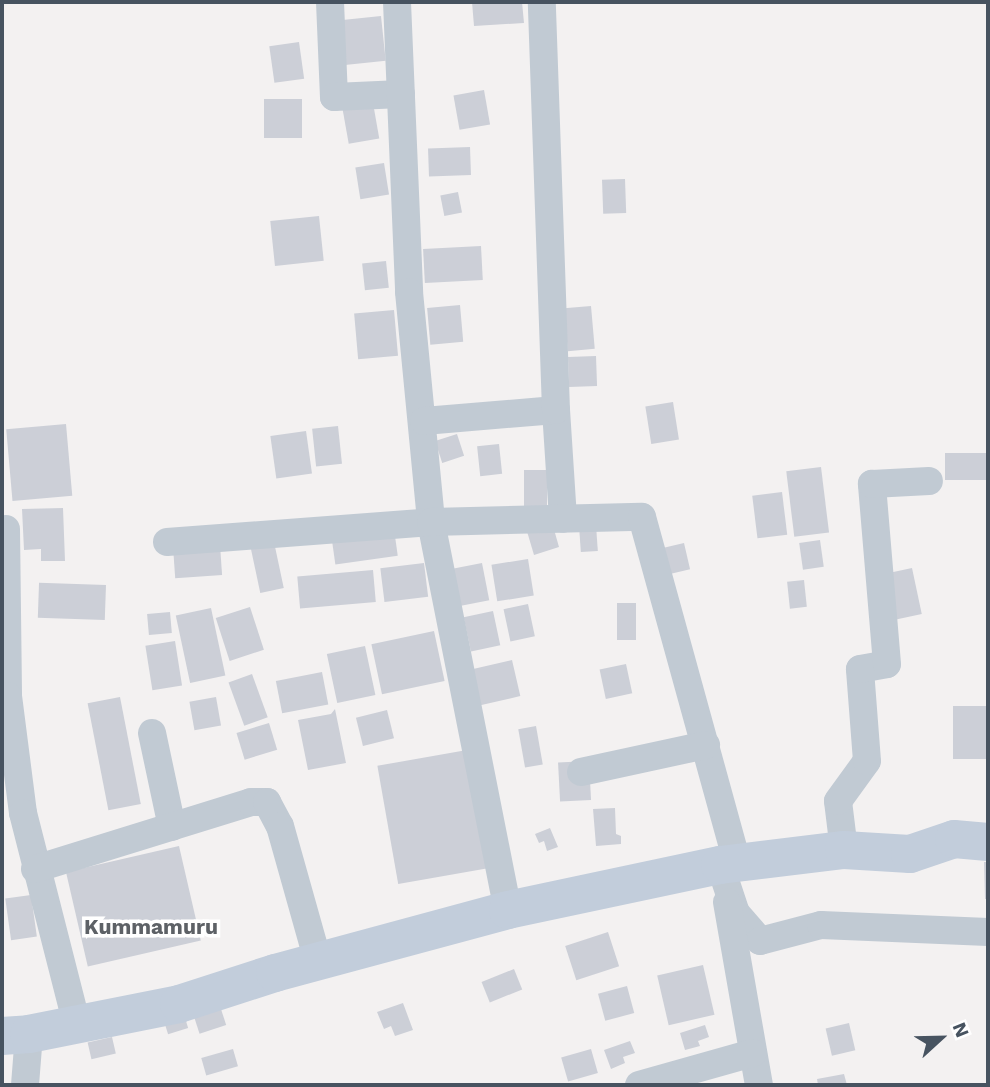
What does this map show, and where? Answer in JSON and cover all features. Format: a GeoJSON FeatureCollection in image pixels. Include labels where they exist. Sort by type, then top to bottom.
{"type":"FeatureCollection","features":[{"type":"Feature","properties":{"kind":"main road"},"geometry":{"type":"LineString","coordinates":[[15,1035],[179,1004],[318,961],[508,910],[729,864],[844,850],[910,854],[954,839],[988,842]]}},
{"type":"Feature","properties":{"kind":"street"},"geometry":{"type":"LineString","coordinates":[[330,2],[334,97],[401,94]]}},
{"type":"Feature","properties":{"kind":"street"},"geometry":{"type":"LineString","coordinates":[[397,2],[409,292],[424,421],[431,522],[508,910]]}},
{"type":"Feature","properties":{"kind":"street"},"geometry":{"type":"LineString","coordinates":[[542,2],[556,410],[563,519]]}},
{"type":"Feature","properties":{"kind":"street"},"geometry":{"type":"LineString","coordinates":[[424,421],[556,410]]}},
{"type":"Feature","properties":{"kind":"street"},"geometry":{"type":"LineString","coordinates":[[844,850],[838,800],[867,761],[860,669],[887,664],[872,484],[929,481]]}},
{"type":"Feature","properties":{"kind":"street"},"geometry":{"type":"LineString","coordinates":[[167,542],[431,522],[642,517],[706,745],[736,913],[760,941],[821,925],[988,932]]}},
{"type":"Feature","properties":{"kind":"street"},"geometry":{"type":"LineString","coordinates":[[6,530],[8,696],[23,813],[35,869],[77,1025]]}},
{"type":"Feature","properties":{"kind":"street"},"geometry":{"type":"LineString","coordinates":[[152,733],[172,827]]}},
{"type":"Feature","properties":{"kind":"street"},"geometry":{"type":"LineString","coordinates":[[581,772],[706,745]]}},
{"type":"Feature","properties":{"kind":"street"},"geometry":{"type":"LineString","coordinates":[[35,869],[251,802],[267,802],[280,826],[318,961]]}},
{"type":"Feature","properties":{"kind":"street"},"geometry":{"type":"LineString","coordinates":[[729,864],[758,1085]]}},
{"type":"Feature","properties":{"kind":"street"},"geometry":{"type":"LineString","coordinates":[[15,1035],[25,1085]]}},
{"type":"Feature","properties":{"kind":"street"},"geometry":{"type":"LineString","coordinates":[[639,1085],[753,1053]]}},
{"type":"Feature","properties":{"kind":"building"},"geometry":{"type":"Polygon","coordinates":[[[472,2],[522,2],[524,23],[474,26],[472,2]]]}},
{"type":"Feature","properties":{"kind":"building"},"geometry":{"type":"Polygon","coordinates":[[[381,16],[386,61],[345,65],[340,20],[381,16]]]}},
{"type":"Feature","properties":{"kind":"building"},"geometry":{"type":"Polygon","coordinates":[[[299,42],[304,79],[274,83],[269,46],[299,42]]]}},
{"type":"Feature","properties":{"kind":"building"},"geometry":{"type":"Polygon","coordinates":[[[484,90],[490,124],[460,130],[453,95],[484,90]]]}},
{"type":"Feature","properties":{"kind":"building"},"geometry":{"type":"Polygon","coordinates":[[[264,99],[302,99],[302,138],[264,138],[264,99]]]}},
{"type":"Feature","properties":{"kind":"building"},"geometry":{"type":"Polygon","coordinates":[[[373,103],[379,138],[349,144],[342,108],[373,103]]]}},
{"type":"Feature","properties":{"kind":"building"},"geometry":{"type":"Polygon","coordinates":[[[470,147],[471,175],[429,176],[428,148],[470,147]]]}},
{"type":"Feature","properties":{"kind":"building"},"geometry":{"type":"Polygon","coordinates":[[[384,163],[389,195],[360,199],[355,168],[384,163]]]}},
{"type":"Feature","properties":{"kind":"building"},"geometry":{"type":"Polygon","coordinates":[[[625,179],[626,213],[603,214],[602,180],[625,179]]]}},
{"type":"Feature","properties":{"kind":"building"},"geometry":{"type":"Polygon","coordinates":[[[458,192],[462,213],[444,216],[440,195],[458,192]]]}},
{"type":"Feature","properties":{"kind":"building"},"geometry":{"type":"Polygon","coordinates":[[[319,216],[324,261],[275,266],[270,221],[319,216]]]}},
{"type":"Feature","properties":{"kind":"building"},"geometry":{"type":"Polygon","coordinates":[[[481,246],[483,280],[425,283],[423,249],[481,246]]]}},
{"type":"Feature","properties":{"kind":"building"},"geometry":{"type":"Polygon","coordinates":[[[386,261],[389,288],[365,290],[362,264],[386,261]]]}},
{"type":"Feature","properties":{"kind":"building"},"geometry":{"type":"Polygon","coordinates":[[[460,305],[463,342],[430,345],[427,308],[460,305]]]}},
{"type":"Feature","properties":{"kind":"building"},"geometry":{"type":"Polygon","coordinates":[[[591,306],[595,349],[568,351],[564,308],[591,306]]]}},
{"type":"Feature","properties":{"kind":"building"},"geometry":{"type":"Polygon","coordinates":[[[394,310],[398,356],[358,359],[354,313],[394,310]]]}},
{"type":"Feature","properties":{"kind":"building"},"geometry":{"type":"Polygon","coordinates":[[[596,356],[597,386],[569,387],[568,357],[596,356]]]}},
{"type":"Feature","properties":{"kind":"building"},"geometry":{"type":"Polygon","coordinates":[[[673,402],[679,440],[651,444],[645,406],[673,402]]]}},
{"type":"Feature","properties":{"kind":"building"},"geometry":{"type":"Polygon","coordinates":[[[66,424],[72,496],[13,501],[6,429],[66,424]]]}},
{"type":"Feature","properties":{"kind":"building"},"geometry":{"type":"Polygon","coordinates":[[[338,426],[342,464],[316,467],[312,429],[338,426]]]}},
{"type":"Feature","properties":{"kind":"building"},"geometry":{"type":"Polygon","coordinates":[[[306,431],[312,474],[276,479],[270,436],[306,431]]]}},
{"type":"Feature","properties":{"kind":"building"},"geometry":{"type":"Polygon","coordinates":[[[457,434],[464,456],[442,463],[435,441],[457,434]]]}},
{"type":"Feature","properties":{"kind":"building"},"geometry":{"type":"Polygon","coordinates":[[[499,444],[502,474],[480,476],[477,446],[499,444]]]}},
{"type":"Feature","properties":{"kind":"building"},"geometry":{"type":"Polygon","coordinates":[[[945,453],[988,453],[988,480],[945,480],[945,453]]]}},
{"type":"Feature","properties":{"kind":"building"},"geometry":{"type":"Polygon","coordinates":[[[821,467],[829,533],[794,537],[786,471],[821,467]]]}},
{"type":"Feature","properties":{"kind":"building"},"geometry":{"type":"Polygon","coordinates":[[[524,470],[547,470],[547,510],[524,510],[524,470]]]}},
{"type":"Feature","properties":{"kind":"building"},"geometry":{"type":"Polygon","coordinates":[[[782,492],[787,535],[757,538],[752,496],[782,492]]]}},
{"type":"Feature","properties":{"kind":"building"},"geometry":{"type":"Polygon","coordinates":[[[63,508],[65,561],[41,561],[41,549],[24,550],[22,509],[63,508]]]}},
{"type":"Feature","properties":{"kind":"building"},"geometry":{"type":"Polygon","coordinates":[[[596,525],[598,551],[581,552],[579,526],[596,525]]]}},
{"type":"Feature","properties":{"kind":"building"},"geometry":{"type":"Polygon","coordinates":[[[553,526],[559,547],[534,555],[526,528],[553,526]]]}},
{"type":"Feature","properties":{"kind":"building"},"geometry":{"type":"Polygon","coordinates":[[[394,529],[398,556],[335,565],[332,538],[394,529]]]}},
{"type":"Feature","properties":{"kind":"building"},"geometry":{"type":"Polygon","coordinates":[[[820,540],[824,567],[803,570],[799,543],[820,540]]]}},
{"type":"Feature","properties":{"kind":"building"},"geometry":{"type":"Polygon","coordinates":[[[274,542],[284,588],[260,593],[251,547],[274,542]]]}},
{"type":"Feature","properties":{"kind":"building"},"geometry":{"type":"Polygon","coordinates":[[[684,543],[690,569],[667,575],[661,548],[684,543]]]}},
{"type":"Feature","properties":{"kind":"building"},"geometry":{"type":"Polygon","coordinates":[[[220,545],[222,575],[175,578],[173,548],[220,545]]]}},
{"type":"Feature","properties":{"kind":"building"},"geometry":{"type":"Polygon","coordinates":[[[528,559],[534,596],[497,601],[491,565],[528,559]]]}},
{"type":"Feature","properties":{"kind":"building"},"geometry":{"type":"Polygon","coordinates":[[[424,563],[428,597],[384,602],[380,568],[424,563]]]}},
{"type":"Feature","properties":{"kind":"building"},"geometry":{"type":"Polygon","coordinates":[[[482,563],[489,600],[460,606],[453,569],[482,563]]]}},
{"type":"Feature","properties":{"kind":"building"},"geometry":{"type":"Polygon","coordinates":[[[912,568],[922,614],[891,620],[882,574],[912,568]]]}},
{"type":"Feature","properties":{"kind":"building"},"geometry":{"type":"Polygon","coordinates":[[[373,570],[376,602],[300,609],[297,577],[373,570]]]}},
{"type":"Feature","properties":{"kind":"building"},"geometry":{"type":"Polygon","coordinates":[[[804,580],[807,607],[790,609],[787,582],[804,580]]]}},
{"type":"Feature","properties":{"kind":"building"},"geometry":{"type":"Polygon","coordinates":[[[39,583],[106,585],[105,620],[38,618],[39,583]]]}},
{"type":"Feature","properties":{"kind":"building"},"geometry":{"type":"Polygon","coordinates":[[[617,603],[636,603],[636,640],[617,640],[617,603]]]}},
{"type":"Feature","properties":{"kind":"building"},"geometry":{"type":"Polygon","coordinates":[[[528,604],[535,636],[510,641],[504,609],[528,604]]]}},
{"type":"Feature","properties":{"kind":"building"},"geometry":{"type":"Polygon","coordinates":[[[250,607],[264,650],[230,661],[216,618],[250,607]]]}},
{"type":"Feature","properties":{"kind":"building"},"geometry":{"type":"Polygon","coordinates":[[[211,608],[225,675],[190,683],[176,615],[211,608]]]}},
{"type":"Feature","properties":{"kind":"building"},"geometry":{"type":"Polygon","coordinates":[[[493,611],[500,645],[471,651],[464,617],[493,611]]]}},
{"type":"Feature","properties":{"kind":"building"},"geometry":{"type":"Polygon","coordinates":[[[170,612],[172,633],[149,635],[147,614],[170,612]]]}},
{"type":"Feature","properties":{"kind":"building"},"geometry":{"type":"Polygon","coordinates":[[[434,631],[445,681],[382,694],[371,644],[434,631]]]}},
{"type":"Feature","properties":{"kind":"building"},"geometry":{"type":"Polygon","coordinates":[[[175,641],[182,685],[152,690],[145,646],[175,641]]]}},
{"type":"Feature","properties":{"kind":"building"},"geometry":{"type":"Polygon","coordinates":[[[365,646],[375,695],[337,703],[327,654],[365,646]]]}},
{"type":"Feature","properties":{"kind":"building"},"geometry":{"type":"Polygon","coordinates":[[[512,660],[520,696],[480,705],[472,669],[512,660]]]}},
{"type":"Feature","properties":{"kind":"building"},"geometry":{"type":"Polygon","coordinates":[[[626,664],[632,693],[606,699],[600,670],[626,664]]]}},
{"type":"Feature","properties":{"kind":"building"},"geometry":{"type":"Polygon","coordinates":[[[322,672],[328,704],[282,713],[276,681],[322,672]]]}},
{"type":"Feature","properties":{"kind":"building"},"geometry":{"type":"Polygon","coordinates":[[[252,674],[268,717],[244,726],[229,683],[252,674]]]}},
{"type":"Feature","properties":{"kind":"building"},"geometry":{"type":"Polygon","coordinates":[[[120,697],[141,804],[108,810],[88,703],[120,697]]]}},
{"type":"Feature","properties":{"kind":"building"},"geometry":{"type":"Polygon","coordinates":[[[216,697],[221,726],[194,730],[189,702],[216,697]]]}},
{"type":"Feature","properties":{"kind":"building"},"geometry":{"type":"Polygon","coordinates":[[[953,706],[988,706],[988,759],[953,759],[953,706]]]}},
{"type":"Feature","properties":{"kind":"building"},"geometry":{"type":"Polygon","coordinates":[[[335,709],[346,763],[308,770],[298,720],[331,714],[335,709]]]}},
{"type":"Feature","properties":{"kind":"building"},"geometry":{"type":"Polygon","coordinates":[[[387,710],[394,738],[363,746],[356,718],[387,710]]]}},
{"type":"Feature","properties":{"kind":"building"},"geometry":{"type":"Polygon","coordinates":[[[269,723],[277,750],[245,760],[236,733],[269,723]]]}},
{"type":"Feature","properties":{"kind":"building"},"geometry":{"type":"Polygon","coordinates":[[[536,726],[543,764],[525,768],[518,729],[536,726]]]}},
{"type":"Feature","properties":{"kind":"building"},"geometry":{"type":"Polygon","coordinates":[[[467,750],[488,868],[398,884],[377,766],[467,750]]]}},
{"type":"Feature","properties":{"kind":"building"},"geometry":{"type":"Polygon","coordinates":[[[589,761],[591,800],[560,802],[558,763],[589,761]]]}},
{"type":"Feature","properties":{"kind":"building"},"geometry":{"type":"Polygon","coordinates":[[[615,808],[616,834],[621,836],[621,844],[596,846],[593,809],[615,808]]]}},
{"type":"Feature","properties":{"kind":"building"},"geometry":{"type":"Polygon","coordinates":[[[550,828],[558,847],[547,851],[544,841],[539,843],[535,834],[550,828]]]}},
{"type":"Feature","properties":{"kind":"building"},"geometry":{"type":"Polygon","coordinates":[[[179,846],[201,941],[88,967],[66,872],[179,846]]]}},
{"type":"Feature","properties":{"kind":"building"},"geometry":{"type":"Polygon","coordinates":[[[984,862],[988,862],[988,899],[985,899],[984,862]]]}},
{"type":"Feature","properties":{"kind":"building"},"geometry":{"type":"Polygon","coordinates":[[[31,895],[37,937],[11,940],[5,899],[31,895]]]}},
{"type":"Feature","properties":{"kind":"building"},"geometry":{"type":"Polygon","coordinates":[[[608,932],[619,966],[576,980],[565,946],[608,932]]]}},
{"type":"Feature","properties":{"kind":"building"},"geometry":{"type":"Polygon","coordinates":[[[703,965],[714,1015],[669,1025],[657,976],[703,965]]]}},
{"type":"Feature","properties":{"kind":"building"},"geometry":{"type":"Polygon","coordinates":[[[514,969],[522,989],[490,1003],[482,982],[514,969]]]}},
{"type":"Feature","properties":{"kind":"building"},"geometry":{"type":"Polygon","coordinates":[[[627,986],[634,1013],[605,1021],[598,994],[627,986]]]}},
{"type":"Feature","properties":{"kind":"building"},"geometry":{"type":"Polygon","coordinates":[[[403,1003],[413,1030],[395,1036],[391,1026],[384,1029],[377,1012],[403,1003]]]}},
{"type":"Feature","properties":{"kind":"building"},"geometry":{"type":"Polygon","coordinates":[[[220,1006],[226,1025],[200,1034],[193,1015],[220,1006]]]}},
{"type":"Feature","properties":{"kind":"building"},"geometry":{"type":"Polygon","coordinates":[[[182,1008],[188,1028],[168,1034],[162,1014],[182,1008]]]}},
{"type":"Feature","properties":{"kind":"building"},"geometry":{"type":"Polygon","coordinates":[[[849,1023],[855,1050],[832,1056],[826,1028],[849,1023]]]}},
{"type":"Feature","properties":{"kind":"building"},"geometry":{"type":"Polygon","coordinates":[[[705,1025],[709,1037],[698,1041],[700,1046],[685,1050],[680,1033],[705,1025]]]}},
{"type":"Feature","properties":{"kind":"building"},"geometry":{"type":"Polygon","coordinates":[[[112,1037],[116,1054],[91,1059],[88,1043],[112,1037]]]}},
{"type":"Feature","properties":{"kind":"building"},"geometry":{"type":"Polygon","coordinates":[[[630,1041],[635,1053],[623,1057],[625,1063],[611,1069],[604,1050],[630,1041]]]}},
{"type":"Feature","properties":{"kind":"building"},"geometry":{"type":"Polygon","coordinates":[[[233,1049],[238,1066],[206,1075],[201,1058],[233,1049]]]}},
{"type":"Feature","properties":{"kind":"building"},"geometry":{"type":"Polygon","coordinates":[[[591,1049],[598,1073],[568,1082],[561,1058],[591,1049]]]}},
{"type":"Feature","properties":{"kind":"building"},"geometry":{"type":"Polygon","coordinates":[[[844,1074],[847,1085],[818,1085],[817,1079],[844,1074]]]}},
{"type":"Feature","properties":{"kind":"district","name":"Kummamuru"},"geometry":{"type":"Point","coordinates":[151,927]}}]}
